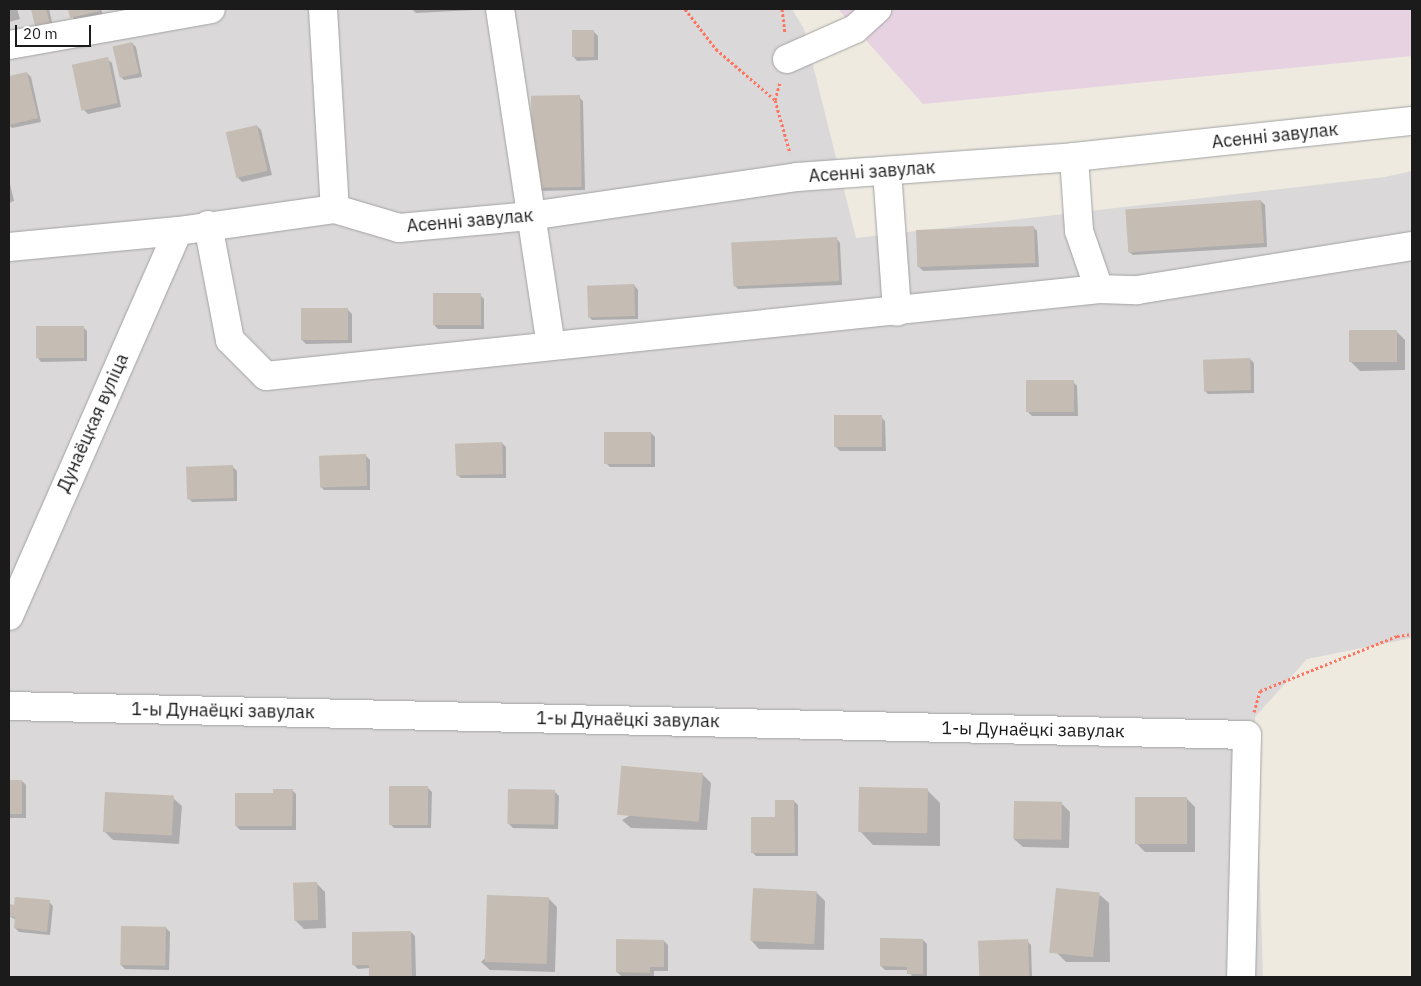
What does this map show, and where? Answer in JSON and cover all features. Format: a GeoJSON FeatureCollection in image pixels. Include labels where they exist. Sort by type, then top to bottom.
{"type":"FeatureCollection","features":[{"type":"Feature","properties":{"kind":"street"},"geometry":{"type":"LineString","coordinates":[[9,46],[211,9]]}},
{"type":"Feature","properties":{"kind":"street"},"geometry":{"type":"LineString","coordinates":[[323,9],[335,209]]}},
{"type":"Feature","properties":{"kind":"street"},"geometry":{"type":"LineString","coordinates":[[500,9],[551,345]]}},
{"type":"Feature","properties":{"kind":"street"},"geometry":{"type":"LineString","coordinates":[[787,60],[855,29],[876,9]]}},
{"type":"Feature","properties":{"kind":"street","name":"Асенні завулак"},"geometry":{"type":"LineString","coordinates":[[9,247],[178,231],[208,225],[335,209],[399,228],[530,216],[797,177],[1074,157],[1412,121]]}},
{"type":"Feature","properties":{"kind":"street"},"geometry":{"type":"LineString","coordinates":[[1074,157],[1079,231],[1099,289]]}},
{"type":"Feature","properties":{"kind":"street"},"geometry":{"type":"LineString","coordinates":[[887,171],[897,312]]}},
{"type":"Feature","properties":{"kind":"street"},"geometry":{"type":"LineString","coordinates":[[208,225],[230,340],[266,376],[551,345],[897,312],[1099,289],[1137,290],[1412,246]]}},
{"type":"Feature","properties":{"kind":"street","name":"Дунаёцкая вуліца"},"geometry":{"type":"LineString","coordinates":[[9,616],[178,231]]}},
{"type":"Feature","properties":{"kind":"street","name":"1-ы Дунаёцкі завулак"},"geometry":{"type":"LineString","coordinates":[[9,706],[1247,735]]}},
{"type":"Feature","properties":{"kind":"street"},"geometry":{"type":"LineString","coordinates":[[1241,977],[1247,735]]}},
{"type":"Feature","properties":{"kind":"path"},"geometry":{"type":"LineString","coordinates":[[685,9],[716,49],[775,100],[797,177]]}},
{"type":"Feature","properties":{"kind":"path"},"geometry":{"type":"LineString","coordinates":[[1247,735],[1260,691],[1397,636],[1412,634]]}},
{"type":"Feature","properties":{"kind":"shaded area"},"geometry":{"type":"Polygon","coordinates":[[[9,9],[792,9],[804,29],[856,238],[1385,177],[1412,171],[1412,638],[1307,659],[1255,717],[1263,977],[9,977],[9,9]]]}},
{"type":"Feature","properties":{"kind":"shaded area"},"geometry":{"type":"Polygon","coordinates":[[[838,9],[1412,9],[1412,56],[923,104],[838,9]]]}},
{"type":"Feature","properties":{"kind":"building"},"geometry":{"type":"Polygon","coordinates":[[[31,9],[46,9],[51,27],[36,30],[31,9]]]}},
{"type":"Feature","properties":{"kind":"building"},"geometry":{"type":"Polygon","coordinates":[[[68,9],[99,9],[100,11],[70,18],[68,9]]]}},
{"type":"Feature","properties":{"kind":"building"},"geometry":{"type":"Polygon","coordinates":[[[572,30],[594,30],[594,57],[572,57],[572,30]]]}},
{"type":"Feature","properties":{"kind":"building"},"geometry":{"type":"Polygon","coordinates":[[[132,42],[139,73],[120,78],[113,46],[132,42]]]}},
{"type":"Feature","properties":{"kind":"building"},"geometry":{"type":"Polygon","coordinates":[[[108,57],[118,103],[82,111],[72,65],[108,57]]]}},
{"type":"Feature","properties":{"kind":"building"},"geometry":{"type":"Polygon","coordinates":[[[27,72],[38,118],[9,125],[9,76],[27,72]]]}},
{"type":"Feature","properties":{"kind":"building"},"geometry":{"type":"Polygon","coordinates":[[[580,95],[582,187],[533,188],[531,96],[580,95]]]}},
{"type":"Feature","properties":{"kind":"building"},"geometry":{"type":"Polygon","coordinates":[[[257,125],[268,171],[236,178],[226,132],[257,125]]]}},
{"type":"Feature","properties":{"kind":"building"},"geometry":{"type":"Polygon","coordinates":[[[1261,200],[1264,243],[1128,252],[1125,209],[1261,200]]]}},
{"type":"Feature","properties":{"kind":"building"},"geometry":{"type":"Polygon","coordinates":[[[1034,226],[1035,263],[917,267],[916,230],[1034,226]]]}},
{"type":"Feature","properties":{"kind":"building"},"geometry":{"type":"Polygon","coordinates":[[[837,237],[839,281],[733,286],[731,243],[837,237]]]}},
{"type":"Feature","properties":{"kind":"building"},"geometry":{"type":"Polygon","coordinates":[[[634,284],[635,316],[588,318],[587,286],[634,284]]]}},
{"type":"Feature","properties":{"kind":"building"},"geometry":{"type":"Polygon","coordinates":[[[433,293],[481,293],[481,325],[433,325],[433,293]]]}},
{"type":"Feature","properties":{"kind":"building"},"geometry":{"type":"Polygon","coordinates":[[[301,308],[348,308],[348,340],[301,340],[301,308]]]}},
{"type":"Feature","properties":{"kind":"building"},"geometry":{"type":"Polygon","coordinates":[[[36,326],[84,326],[84,358],[36,358],[36,326]]]}},
{"type":"Feature","properties":{"kind":"building"},"geometry":{"type":"Polygon","coordinates":[[[1349,330],[1397,330],[1397,362],[1349,362],[1349,330]]]}},
{"type":"Feature","properties":{"kind":"building"},"geometry":{"type":"Polygon","coordinates":[[[1250,358],[1251,390],[1204,392],[1203,360],[1250,358]]]}},
{"type":"Feature","properties":{"kind":"building"},"geometry":{"type":"Polygon","coordinates":[[[1026,380],[1074,380],[1074,412],[1026,412],[1026,380]]]}},
{"type":"Feature","properties":{"kind":"building"},"geometry":{"type":"Polygon","coordinates":[[[834,415],[882,415],[882,447],[834,447],[834,415]]]}},
{"type":"Feature","properties":{"kind":"building"},"geometry":{"type":"Polygon","coordinates":[[[604,432],[651,432],[651,464],[604,464],[604,432]]]}},
{"type":"Feature","properties":{"kind":"building"},"geometry":{"type":"Polygon","coordinates":[[[502,442],[503,474],[456,476],[455,444],[502,442]]]}},
{"type":"Feature","properties":{"kind":"building"},"geometry":{"type":"Polygon","coordinates":[[[366,454],[367,486],[320,488],[319,456],[366,454]]]}},
{"type":"Feature","properties":{"kind":"building"},"geometry":{"type":"Polygon","coordinates":[[[233,465],[234,498],[187,500],[186,467],[233,465]]]}},
{"type":"Feature","properties":{"kind":"building"},"geometry":{"type":"Polygon","coordinates":[[[621,766],[703,773],[699,822],[617,815],[621,766]]]}},
{"type":"Feature","properties":{"kind":"building"},"geometry":{"type":"Polygon","coordinates":[[[9,780],[22,780],[22,814],[9,814],[9,780]]]}},
{"type":"Feature","properties":{"kind":"building"},"geometry":{"type":"Polygon","coordinates":[[[389,786],[428,786],[428,825],[389,825],[389,786]]]}},
{"type":"Feature","properties":{"kind":"building"},"geometry":{"type":"Polygon","coordinates":[[[859,787],[928,788],[927,833],[858,832],[859,787]]]}},
{"type":"Feature","properties":{"kind":"building"},"geometry":{"type":"Polygon","coordinates":[[[273,789],[293,789],[292,826],[235,826],[235,793],[273,793],[273,789]]]}},
{"type":"Feature","properties":{"kind":"building"},"geometry":{"type":"Polygon","coordinates":[[[508,789],[555,790],[554,825],[507,824],[508,789]]]}},
{"type":"Feature","properties":{"kind":"building"},"geometry":{"type":"Polygon","coordinates":[[[105,792],[174,796],[172,836],[103,832],[105,792]]]}},
{"type":"Feature","properties":{"kind":"building"},"geometry":{"type":"Polygon","coordinates":[[[1135,797],[1187,797],[1187,844],[1135,844],[1135,797]]]}},
{"type":"Feature","properties":{"kind":"building"},"geometry":{"type":"Polygon","coordinates":[[[775,800],[794,800],[795,853],[751,853],[751,817],[775,817],[775,800]]]}},
{"type":"Feature","properties":{"kind":"building"},"geometry":{"type":"Polygon","coordinates":[[[1014,801],[1062,802],[1061,840],[1013,839],[1014,801]]]}},
{"type":"Feature","properties":{"kind":"building"},"geometry":{"type":"Polygon","coordinates":[[[317,882],[318,920],[294,921],[293,883],[317,882]]]}},
{"type":"Feature","properties":{"kind":"building"},"geometry":{"type":"Polygon","coordinates":[[[753,888],[817,891],[814,944],[750,941],[753,888]]]}},
{"type":"Feature","properties":{"kind":"building"},"geometry":{"type":"Polygon","coordinates":[[[1056,888],[1100,893],[1093,957],[1049,953],[1056,888]]]}},
{"type":"Feature","properties":{"kind":"building"},"geometry":{"type":"Polygon","coordinates":[[[487,895],[549,897],[547,964],[485,962],[487,895]]]}},
{"type":"Feature","properties":{"kind":"building"},"geometry":{"type":"Polygon","coordinates":[[[15,897],[50,900],[47,932],[14,928],[15,917],[9,916],[9,904],[14,905],[15,897]]]}},
{"type":"Feature","properties":{"kind":"building"},"geometry":{"type":"Polygon","coordinates":[[[121,926],[166,927],[165,966],[120,965],[121,926]]]}},
{"type":"Feature","properties":{"kind":"building"},"geometry":{"type":"Polygon","coordinates":[[[411,931],[412,977],[369,977],[369,965],[352,965],[352,932],[411,931]]]}},
{"type":"Feature","properties":{"kind":"building"},"geometry":{"type":"Polygon","coordinates":[[[880,938],[923,939],[923,974],[907,974],[907,967],[880,966],[880,938]]]}},
{"type":"Feature","properties":{"kind":"building"},"geometry":{"type":"Polygon","coordinates":[[[616,939],[664,940],[664,967],[650,967],[650,973],[616,972],[616,939]]]}},
{"type":"Feature","properties":{"kind":"building"},"geometry":{"type":"Polygon","coordinates":[[[1028,939],[1029,977],[979,977],[978,941],[1028,939]]]}}]}
